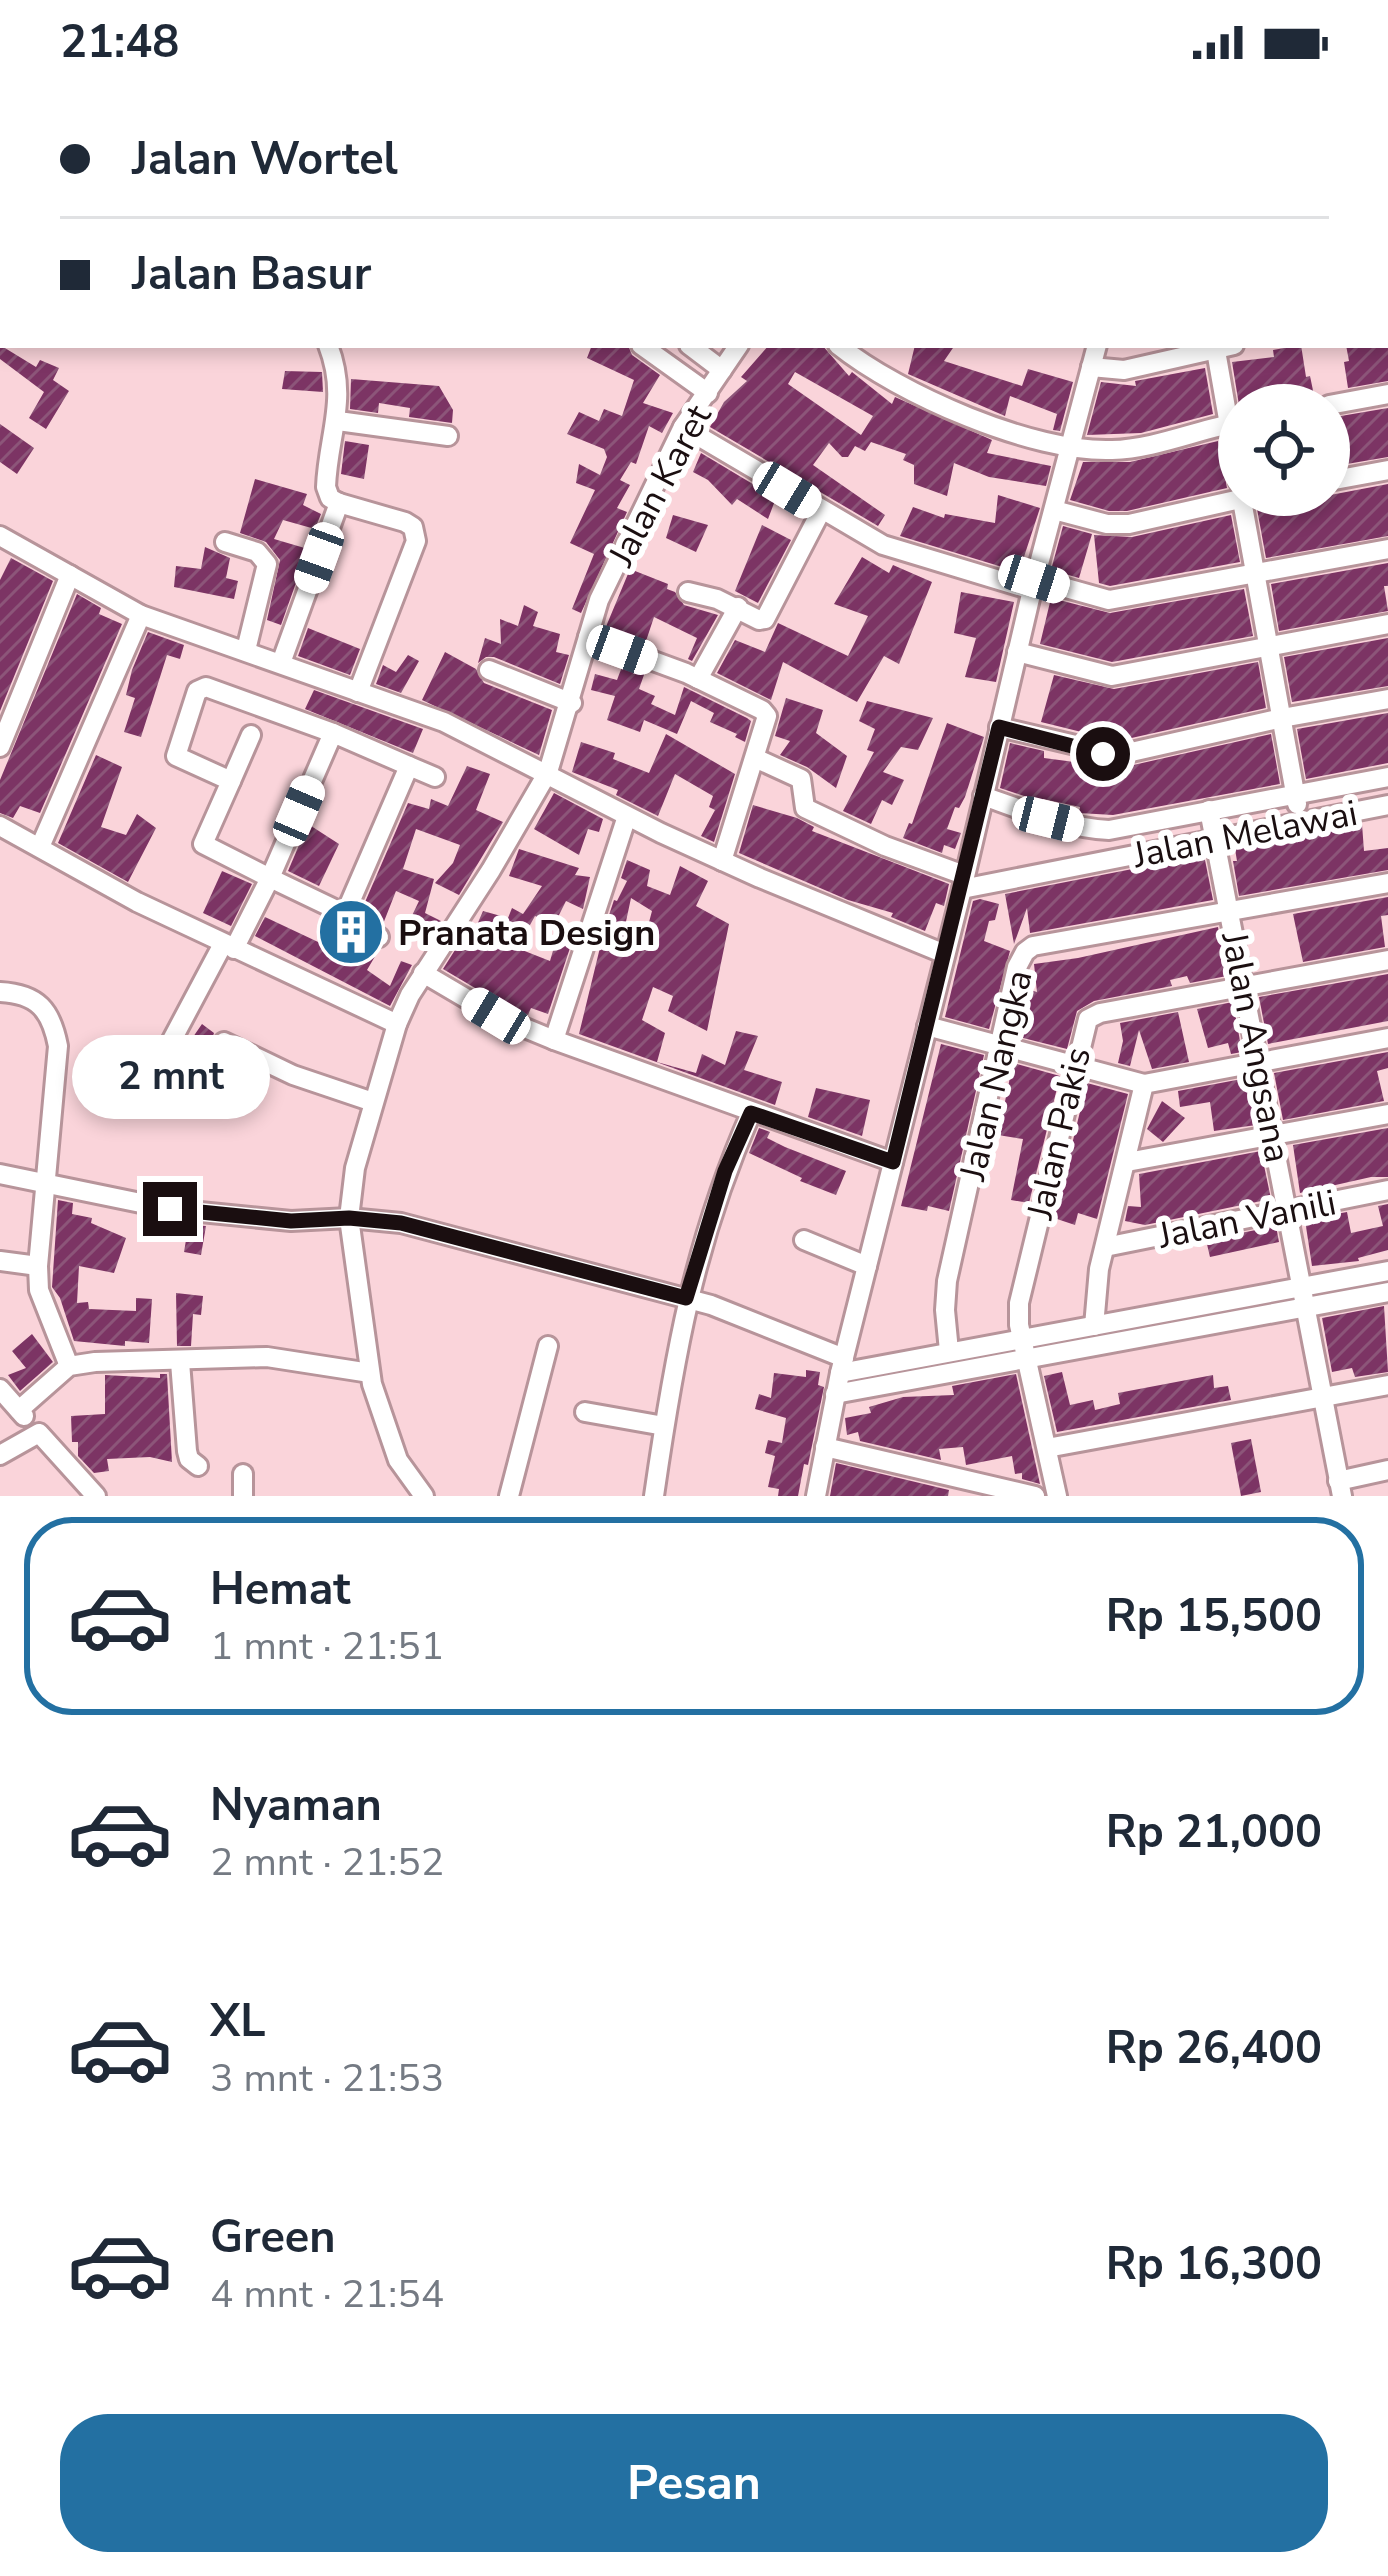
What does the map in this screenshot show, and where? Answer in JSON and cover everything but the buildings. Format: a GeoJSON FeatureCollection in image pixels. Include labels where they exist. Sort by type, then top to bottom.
{"type":"FeatureCollection","features":[{"type":"Feature","properties":{"kind":"street"},"geometry":{"type":"LineString","coordinates":[[645,348],[708,393]]}},
{"type":"Feature","properties":{"kind":"street"},"geometry":{"type":"LineString","coordinates":[[693,348],[722,370]]}},
{"type":"Feature","properties":{"kind":"street","name":"Jalan Karet"},"geometry":{"type":"LineString","coordinates":[[424,1496],[398,1460],[370,1373],[349,1218],[355,1168],[397,1024],[423,973],[491,871],[548,772],[599,600],[683,427],[737,348]]}},
{"type":"Feature","properties":{"kind":"street"},"geometry":{"type":"LineString","coordinates":[[842,348],[901,387],[1009,432],[1118,450],[1218,427]]}},
{"type":"Feature","properties":{"kind":"street"},"geometry":{"type":"LineString","coordinates":[[816,1496],[842,1365],[1033,584],[1096,348]]}},
{"type":"Feature","properties":{"kind":"street"},"geometry":{"type":"LineString","coordinates":[[1091,368],[1124,370],[1213,348]]}},
{"type":"Feature","properties":{"kind":"street"},"geometry":{"type":"LineString","coordinates":[[1221,348],[1227,384]]}},
{"type":"Feature","properties":{"kind":"street"},"geometry":{"type":"LineString","coordinates":[[330,351],[338,383],[338,421],[328,495],[413,526],[416,541],[358,692]]}},
{"type":"Feature","properties":{"kind":"street"},"geometry":{"type":"LineString","coordinates":[[1350,401],[1388,394]]}},
{"type":"Feature","properties":{"kind":"street"},"geometry":{"type":"LineString","coordinates":[[338,421],[448,436]]}},
{"type":"Feature","properties":{"kind":"street"},"geometry":{"type":"LineString","coordinates":[[683,427],[883,545],[1109,600],[1388,549]]}},
{"type":"Feature","properties":{"kind":"street"},"geometry":{"type":"LineString","coordinates":[[1350,478],[1388,470]]}},
{"type":"Feature","properties":{"kind":"street"},"geometry":{"type":"LineString","coordinates":[[1054,510],[1107,524],[1129,524],[1218,499]]}},
{"type":"Feature","properties":{"kind":"street"},"geometry":{"type":"LineString","coordinates":[[280,663],[339,502]]}},
{"type":"Feature","properties":{"kind":"street"},"geometry":{"type":"LineString","coordinates":[[688,592],[765,619],[821,511]]}},
{"type":"Feature","properties":{"kind":"street"},"geometry":{"type":"LineString","coordinates":[[1248,516],[1300,820]]}},
{"type":"Feature","properties":{"kind":"street"},"geometry":{"type":"LineString","coordinates":[[2,542],[141,615],[444,722],[722,861],[945,954]]}},
{"type":"Feature","properties":{"kind":"street"},"geometry":{"type":"LineString","coordinates":[[225,542],[256,552],[267,564],[246,650]]}},
{"type":"Feature","properties":{"kind":"street"},"geometry":{"type":"LineString","coordinates":[[0,747],[70,575]]}},
{"type":"Feature","properties":{"kind":"street"},"geometry":{"type":"LineString","coordinates":[[698,679],[738,608]]}},
{"type":"Feature","properties":{"kind":"street"},"geometry":{"type":"LineString","coordinates":[[40,847],[141,615]]}},
{"type":"Feature","properties":{"kind":"street"},"geometry":{"type":"LineString","coordinates":[[1017,652],[1112,676],[1388,624]]}},
{"type":"Feature","properties":{"kind":"street"},"geometry":{"type":"LineString","coordinates":[[587,637],[698,679],[767,716],[722,861]]}},
{"type":"Feature","properties":{"kind":"street"},"geometry":{"type":"LineString","coordinates":[[489,670],[572,703]]}},
{"type":"Feature","properties":{"kind":"street"},"geometry":{"type":"LineString","coordinates":[[231,781],[176,757],[197,691],[202,688],[333,733],[434,777]]}},
{"type":"Feature","properties":{"kind":"street"},"geometry":{"type":"LineString","coordinates":[[999,727],[1118,755],[1388,699]]}},
{"type":"Feature","properties":{"kind":"street"},"geometry":{"type":"LineString","coordinates":[[165,1053],[270,878],[333,733]]}},
{"type":"Feature","properties":{"kind":"street"},"geometry":{"type":"LineString","coordinates":[[251,735],[203,844],[345,914],[380,937]]}},
{"type":"Feature","properties":{"kind":"street"},"geometry":{"type":"LineString","coordinates":[[755,758],[801,779],[805,808],[963,882]]}},
{"type":"Feature","properties":{"kind":"street"},"geometry":{"type":"LineString","coordinates":[[345,914],[409,766]]}},
{"type":"Feature","properties":{"kind":"street","name":"Jalan Melawai"},"geometry":{"type":"LineString","coordinates":[[983,796],[1089,829],[1146,824],[1388,778]]}},
{"type":"Feature","properties":{"kind":"street","name":"Jalan Melawai"},"geometry":{"type":"LineString","coordinates":[[963,882],[1151,852],[1388,805]]}},
{"type":"Feature","properties":{"kind":"street","name":"Jalan Angsana"},"geometry":{"type":"LineString","coordinates":[[1209,810],[1340,1488]]}},
{"type":"Feature","properties":{"kind":"street"},"geometry":{"type":"LineString","coordinates":[[554,1040],[628,816]]}},
{"type":"Feature","properties":{"kind":"street"},"geometry":{"type":"LineString","coordinates":[[1146,824],[1151,852]]}},
{"type":"Feature","properties":{"kind":"street"},"geometry":{"type":"LineString","coordinates":[[0,826],[137,902],[397,1024]]}},
{"type":"Feature","properties":{"kind":"street"},"geometry":{"type":"LineString","coordinates":[[1089,829],[1089,863]]}},
{"type":"Feature","properties":{"kind":"street","name":"Jalan Nangka"},"geometry":{"type":"LineString","coordinates":[[949,1352],[947,1282],[1017,968],[1025,952],[1033,946],[1388,883]]}},
{"type":"Feature","properties":{"kind":"street","name":"Jalan Pakis"},"geometry":{"type":"LineString","coordinates":[[1022,1337],[1019,1303],[1026,1268],[1088,1018],[1388,960]]}},
{"type":"Feature","properties":{"kind":"street"},"geometry":{"type":"LineString","coordinates":[[423,973],[496,1016],[554,1040],[893,1162]]}},
{"type":"Feature","properties":{"kind":"street"},"geometry":{"type":"LineString","coordinates":[[0,992],[23,993],[45,1007],[58,1046],[38,1266],[39,1290],[69,1366]]}},
{"type":"Feature","properties":{"kind":"street"},"geometry":{"type":"LineString","coordinates":[[927,1026],[1144,1084],[1388,1038]]}},
{"type":"Feature","properties":{"kind":"street"},"geometry":{"type":"LineString","coordinates":[[224,1042],[293,1075],[374,1102]]}},
{"type":"Feature","properties":{"kind":"street"},"geometry":{"type":"LineString","coordinates":[[1094,1326],[1099,1269],[1144,1084]]}},
{"type":"Feature","properties":{"kind":"street"},"geometry":{"type":"LineString","coordinates":[[654,1496],[686,1298],[725,1171],[751,1113]]}},
{"type":"Feature","properties":{"kind":"street"},"geometry":{"type":"LineString","coordinates":[[1127,1162],[1388,1114]]}},
{"type":"Feature","properties":{"kind":"street"},"geometry":{"type":"LineString","coordinates":[[0,1174],[170,1209],[291,1221],[349,1218],[401,1223],[686,1298],[842,1365],[949,1352],[1388,1270]]}},
{"type":"Feature","properties":{"kind":"street","name":"Jalan Vanili"},"geometry":{"type":"LineString","coordinates":[[1105,1247],[1388,1190]]}},
{"type":"Feature","properties":{"kind":"street"},"geometry":{"type":"LineString","coordinates":[[804,1240],[867,1266]]}},
{"type":"Feature","properties":{"kind":"street"},"geometry":{"type":"LineString","coordinates":[[0,1261],[38,1266]]}},
{"type":"Feature","properties":{"kind":"street"},"geometry":{"type":"LineString","coordinates":[[836,1394],[1388,1292]]}},
{"type":"Feature","properties":{"kind":"street"},"geometry":{"type":"LineString","coordinates":[[1022,1337],[1057,1496]]}},
{"type":"Feature","properties":{"kind":"street"},"geometry":{"type":"LineString","coordinates":[[509,1496],[548,1346]]}},
{"type":"Feature","properties":{"kind":"street"},"geometry":{"type":"LineString","coordinates":[[20,1410],[69,1366],[120,1360],[267,1357],[370,1373]]}},
{"type":"Feature","properties":{"kind":"street"},"geometry":{"type":"LineString","coordinates":[[180,1362],[187,1451],[198,1466]]}},
{"type":"Feature","properties":{"kind":"street"},"geometry":{"type":"LineString","coordinates":[[1047,1448],[1388,1384]]}},
{"type":"Feature","properties":{"kind":"street"},"geometry":{"type":"LineString","coordinates":[[0,1389],[95,1496]]}},
{"type":"Feature","properties":{"kind":"street"},"geometry":{"type":"LineString","coordinates":[[585,1412],[664,1426]]}},
{"type":"Feature","properties":{"kind":"street"},"geometry":{"type":"LineString","coordinates":[[0,1455],[39,1433]]}},
{"type":"Feature","properties":{"kind":"street"},"geometry":{"type":"LineString","coordinates":[[825,1447],[1035,1496]]}},
{"type":"Feature","properties":{"kind":"street"},"geometry":{"type":"LineString","coordinates":[[1340,1488],[1388,1470]]}},
{"type":"Feature","properties":{"kind":"street"},"geometry":{"type":"LineString","coordinates":[[243,1474],[243,1496]]}},
{"type":"Feature","properties":{"kind":"place","name":"Pranata Design"},"geometry":{"type":"Point","coordinates":[351,932]}},
{"type":"Feature","properties":{"kind":"route"},"geometry":{"type":"LineString","coordinates":[[170,1209],[291,1221],[349,1218],[401,1223],[686,1298],[725,1171],[751,1113],[893,1162],[999,727],[1103,754]]}}]}
